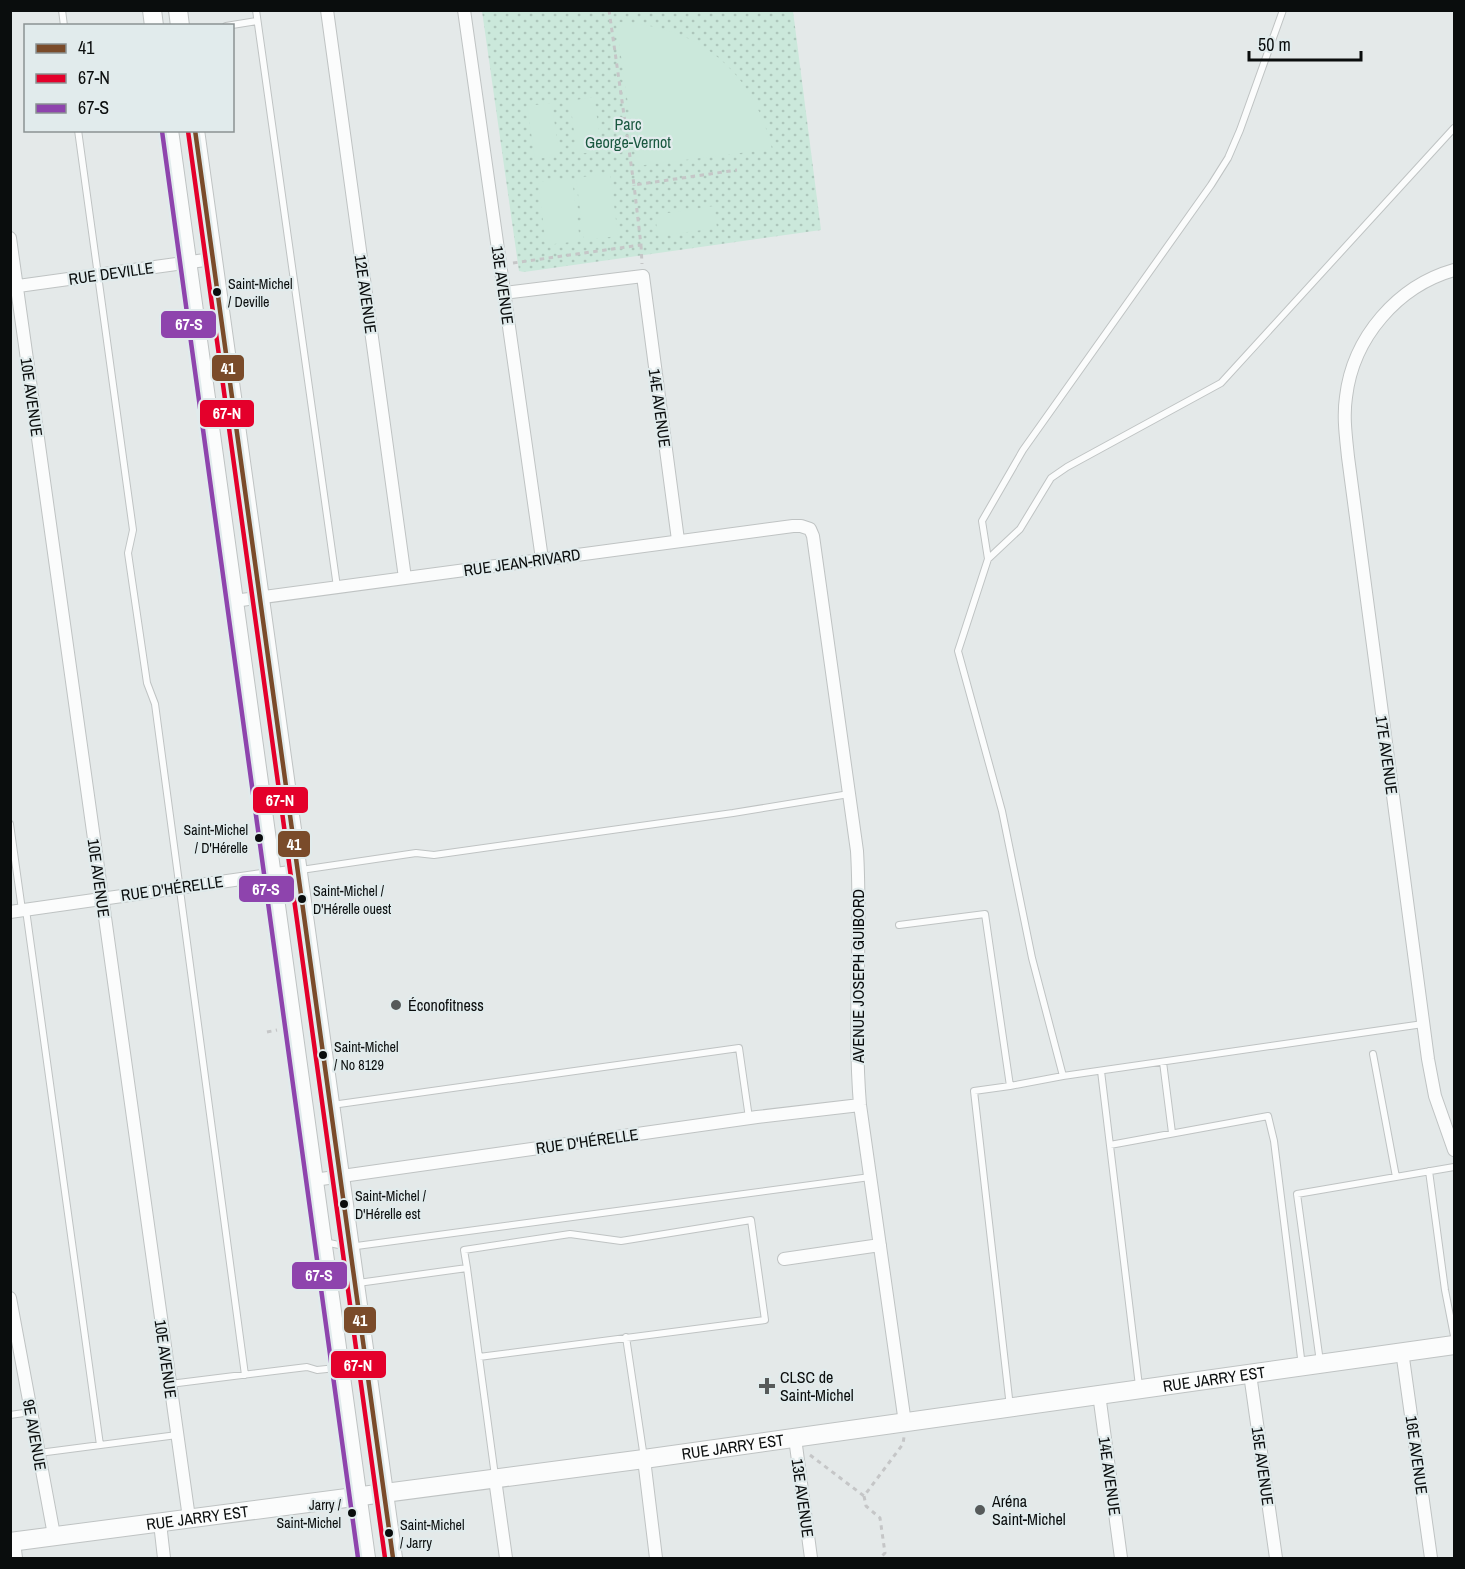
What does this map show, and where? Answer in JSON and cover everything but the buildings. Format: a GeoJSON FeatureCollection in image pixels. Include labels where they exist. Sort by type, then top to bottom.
{"type":"FeatureCollection","features":[{"type":"Feature","properties":{"kind":"main road"},"geometry":{"type":"LineString","coordinates":[[169,132],[366,1558]]}},
{"type":"Feature","properties":{"kind":"main road"},"geometry":{"type":"LineString","coordinates":[[195,132],[393,1558]]}},
{"type":"Feature","properties":{"kind":"main road","name":"RUE JARRY EST"},"geometry":{"type":"LineString","coordinates":[[13,1547],[54,1535],[644,1459],[1455,1345]]}},
{"type":"Feature","properties":{"kind":"street","name":"12E AVENUE"},"geometry":{"type":"LineString","coordinates":[[327,10],[405,578]]}},
{"type":"Feature","properties":{"kind":"street","name":"13E AVENUE"},"geometry":{"type":"LineString","coordinates":[[464,10],[542,559]]}},
{"type":"Feature","properties":{"kind":"street","name":"10E AVENUE"},"geometry":{"type":"LineString","coordinates":[[10,238],[14,287],[189,1518]]}},
{"type":"Feature","properties":{"kind":"street","name":"RUE DEVILLE"},"geometry":{"type":"LineString","coordinates":[[14,287],[212,259]]}},
{"type":"Feature","properties":{"kind":"street","name":"17E AVENUE"},"geometry":{"type":"LineString","coordinates":[[1455,270],[1439,274],[1400,299],[1365,340],[1356,358],[1346,397],[1345,434],[1423,1024],[1436,1096],[1455,1150]]}},
{"type":"Feature","properties":{"kind":"street"},"geometry":{"type":"LineString","coordinates":[[504,293],[643,276]]}},
{"type":"Feature","properties":{"kind":"street","name":"14E AVENUE"},"geometry":{"type":"LineString","coordinates":[[643,276],[678,540]]}},
{"type":"Feature","properties":{"kind":"street","name":"RUE JEAN-RIVARD"},"geometry":{"type":"LineString","coordinates":[[234,601],[678,540],[793,526],[810,529]]}},
{"type":"Feature","properties":{"kind":"street","name":"AVENUE JOSEPH GUIBORD"},"geometry":{"type":"LineString","coordinates":[[810,529],[813,536],[850,794],[860,891],[857,1069],[860,1105],[905,1423]]}},
{"type":"Feature","properties":{"kind":"street","name":"RUE D'HÉRELLE"},"geometry":{"type":"LineString","coordinates":[[20,910],[297,870]]}},
{"type":"Feature","properties":{"kind":"street","name":"RUE D'HÉRELLE"},"geometry":{"type":"LineString","coordinates":[[314,1180],[860,1105]]}},
{"type":"Feature","properties":{"kind":"street"},"geometry":{"type":"LineString","coordinates":[[784,1259],[880,1245]]}},
{"type":"Feature","properties":{"kind":"street","name":"9E AVENUE"},"geometry":{"type":"LineString","coordinates":[[10,1298],[54,1535]]}},
{"type":"Feature","properties":{"kind":"street","name":"16E AVENUE"},"geometry":{"type":"LineString","coordinates":[[1402,1351],[1431,1558]]}},
{"type":"Feature","properties":{"kind":"street","name":"15E AVENUE"},"geometry":{"type":"LineString","coordinates":[[1250,1374],[1276,1558]]}},
{"type":"Feature","properties":{"kind":"street","name":"14E AVENUE"},"geometry":{"type":"LineString","coordinates":[[1099,1394],[1121,1558]]}},
{"type":"Feature","properties":{"kind":"street","name":"13E AVENUE"},"geometry":{"type":"LineString","coordinates":[[795,1438],[811,1558]]}},
{"type":"Feature","properties":{"kind":"street"},"geometry":{"type":"LineString","coordinates":[[644,1459],[656,1558]]}},
{"type":"Feature","properties":{"kind":"street"},"geometry":{"type":"LineString","coordinates":[[495,1479],[506,1558]]}},
{"type":"Feature","properties":{"kind":"street"},"geometry":{"type":"LineString","coordinates":[[160,1523],[164,1558]]}},
{"type":"Feature","properties":{"kind":"lane"},"geometry":{"type":"LineString","coordinates":[[256,10],[337,587]]}},
{"type":"Feature","properties":{"kind":"lane"},"geometry":{"type":"LineString","coordinates":[[988,559],[981,521],[1023,450],[1228,158],[1283,10]]}},
{"type":"Feature","properties":{"kind":"lane"},"geometry":{"type":"LineString","coordinates":[[234,25],[258,21]]}},
{"type":"Feature","properties":{"kind":"lane"},"geometry":{"type":"LineString","coordinates":[[1063,1076],[1032,958],[1002,811],[958,651],[988,559],[1020,528],[1052,478],[1067,467],[1221,383],[1455,128]]}},
{"type":"Feature","properties":{"kind":"lane"},"geometry":{"type":"LineString","coordinates":[[78,132],[133,530],[128,554],[147,683],[155,704],[245,1375]]}},
{"type":"Feature","properties":{"kind":"lane"},"geometry":{"type":"LineString","coordinates":[[297,870],[416,853],[434,855],[733,813],[850,794]]}},
{"type":"Feature","properties":{"kind":"lane"},"geometry":{"type":"LineString","coordinates":[[10,824],[20,910],[100,1445]]}},
{"type":"Feature","properties":{"kind":"lane"},"geometry":{"type":"LineString","coordinates":[[899,925],[985,914],[1010,1086]]}},
{"type":"Feature","properties":{"kind":"lane"},"geometry":{"type":"LineString","coordinates":[[1011,1407],[974,1091],[1423,1024]]}},
{"type":"Feature","properties":{"kind":"lane"},"geometry":{"type":"LineString","coordinates":[[329,1105],[739,1048],[749,1119]]}},
{"type":"Feature","properties":{"kind":"lane"},"geometry":{"type":"LineString","coordinates":[[1373,1054],[1396,1177]]}},
{"type":"Feature","properties":{"kind":"lane"},"geometry":{"type":"LineString","coordinates":[[1163,1062],[1172,1133]]}},
{"type":"Feature","properties":{"kind":"lane"},"geometry":{"type":"LineString","coordinates":[[1101,1071],[1139,1388]]}},
{"type":"Feature","properties":{"kind":"lane"},"geometry":{"type":"LineString","coordinates":[[1110,1145],[1268,1116],[1274,1142],[1302,1366]]}},
{"type":"Feature","properties":{"kind":"lane"},"geometry":{"type":"LineString","coordinates":[[1320,1363],[1297,1194],[1455,1167]]}},
{"type":"Feature","properties":{"kind":"lane"},"geometry":{"type":"LineString","coordinates":[[1429,1171],[1445,1290],[1455,1336]]}},
{"type":"Feature","properties":{"kind":"lane"},"geometry":{"type":"LineString","coordinates":[[323,1242],[349,1247],[871,1177]]}},
{"type":"Feature","properties":{"kind":"lane"},"geometry":{"type":"LineString","coordinates":[[479,1357],[765,1320],[752,1221],[621,1241],[570,1234],[464,1250],[495,1479]]}},
{"type":"Feature","properties":{"kind":"lane"},"geometry":{"type":"LineString","coordinates":[[354,1283],[467,1268]]}},
{"type":"Feature","properties":{"kind":"lane"},"geometry":{"type":"LineString","coordinates":[[626,1337],[644,1459]]}},
{"type":"Feature","properties":{"kind":"lane"},"geometry":{"type":"LineString","coordinates":[[170,1384],[307,1368],[317,1370],[340,1368]]}},
{"type":"Feature","properties":{"kind":"lane"},"geometry":{"type":"LineString","coordinates":[[10,1415],[31,1412]]}},
{"type":"Feature","properties":{"kind":"lane"},"geometry":{"type":"LineString","coordinates":[[38,1453],[177,1435]]}},
{"type":"Feature","properties":{"kind":"path"},"geometry":{"type":"LineString","coordinates":[[609,10],[634,185],[643,276]]}},
{"type":"Feature","properties":{"kind":"path"},"geometry":{"type":"LineString","coordinates":[[634,185],[737,170]]}},
{"type":"Feature","properties":{"kind":"path"},"geometry":{"type":"LineString","coordinates":[[500,265],[641,245]]}},
{"type":"Feature","properties":{"kind":"path"},"geometry":{"type":"LineString","coordinates":[[267,1032],[279,1030]]}},
{"type":"Feature","properties":{"kind":"path"},"geometry":{"type":"LineString","coordinates":[[864,1496],[903,1444],[905,1423]]}},
{"type":"Feature","properties":{"kind":"path"},"geometry":{"type":"LineString","coordinates":[[795,1438],[814,1459],[864,1496],[866,1506],[880,1518],[885,1553],[881,1558]]}},
{"type":"Feature","properties":{"kind":"green space","name":"Parc George-Vernot"},"geometry":{"type":"Polygon","coordinates":[[[482,11],[793,11],[821,230],[519,271],[482,11]]]}},
{"type":"Feature","properties":{"kind":"green space"},"geometry":{"type":"Polygon","coordinates":[[[616,22],[645,25],[672,32],[718,57],[736,75],[751,96],[763,121],[772,149],[637,166],[616,22]]]}},
{"type":"Feature","properties":{"kind":"green space"},"geometry":{"type":"Polygon","coordinates":[[[594,97],[602,151],[577,154],[570,101],[594,97]]]}},
{"type":"Feature","properties":{"kind":"green space"},"geometry":{"type":"Polygon","coordinates":[[[552,103],[559,156],[535,159],[527,106],[552,103]]]}},
{"type":"Feature","properties":{"kind":"green space"},"geometry":{"type":"Polygon","coordinates":[[[610,173],[618,236],[584,240],[576,178],[610,173]]]}},
{"type":"Feature","properties":{"kind":"green space"},"geometry":{"type":"Polygon","coordinates":[[[572,178],[580,241],[546,245],[538,182],[572,178]]]}},
{"type":"Feature","properties":{"kind":"green space"},"geometry":{"type":"Polygon","coordinates":[[[714,206],[717,228],[658,236],[655,215],[714,206]]]}},
{"type":"Feature","properties":{"kind":"transit line","name":"67-S"},"geometry":{"type":"LineString","coordinates":[[162,132],[358,1558]]}},
{"type":"Feature","properties":{"kind":"transit line","name":"67-N"},"geometry":{"type":"LineString","coordinates":[[188,132],[385,1558]]}},
{"type":"Feature","properties":{"kind":"transit line","name":"41"},"geometry":{"type":"LineString","coordinates":[[195,132],[393,1558]]}},
{"type":"Feature","properties":{"kind":"place","name":"Saint-Michel / Deville"},"geometry":{"type":"Point","coordinates":[217,292]}},
{"type":"Feature","properties":{"kind":"place","name":"Saint-Michel / D'Hérelle"},"geometry":{"type":"Point","coordinates":[259,838]}},
{"type":"Feature","properties":{"kind":"place","name":"Saint-Michel / D'Hérelle ouest"},"geometry":{"type":"Point","coordinates":[302,899]}},
{"type":"Feature","properties":{"kind":"place","name":"Éconofitness"},"geometry":{"type":"Point","coordinates":[396,1005]}},
{"type":"Feature","properties":{"kind":"place","name":"Saint-Michel / No 8129"},"geometry":{"type":"Point","coordinates":[323,1055]}},
{"type":"Feature","properties":{"kind":"place","name":"Saint-Michel / D'Hérelle est"},"geometry":{"type":"Point","coordinates":[344,1204]}},
{"type":"Feature","properties":{"kind":"place","name":"CLSC de Saint-Michel"},"geometry":{"type":"Point","coordinates":[767,1386]}},
{"type":"Feature","properties":{"kind":"place","name":"Aréna Saint-Michel"},"geometry":{"type":"Point","coordinates":[980,1510]}},
{"type":"Feature","properties":{"kind":"place","name":"Jarry / Saint-Michel"},"geometry":{"type":"Point","coordinates":[352,1513]}},
{"type":"Feature","properties":{"kind":"place","name":"Saint-Michel / Jarry"},"geometry":{"type":"Point","coordinates":[389,1533]}}]}
